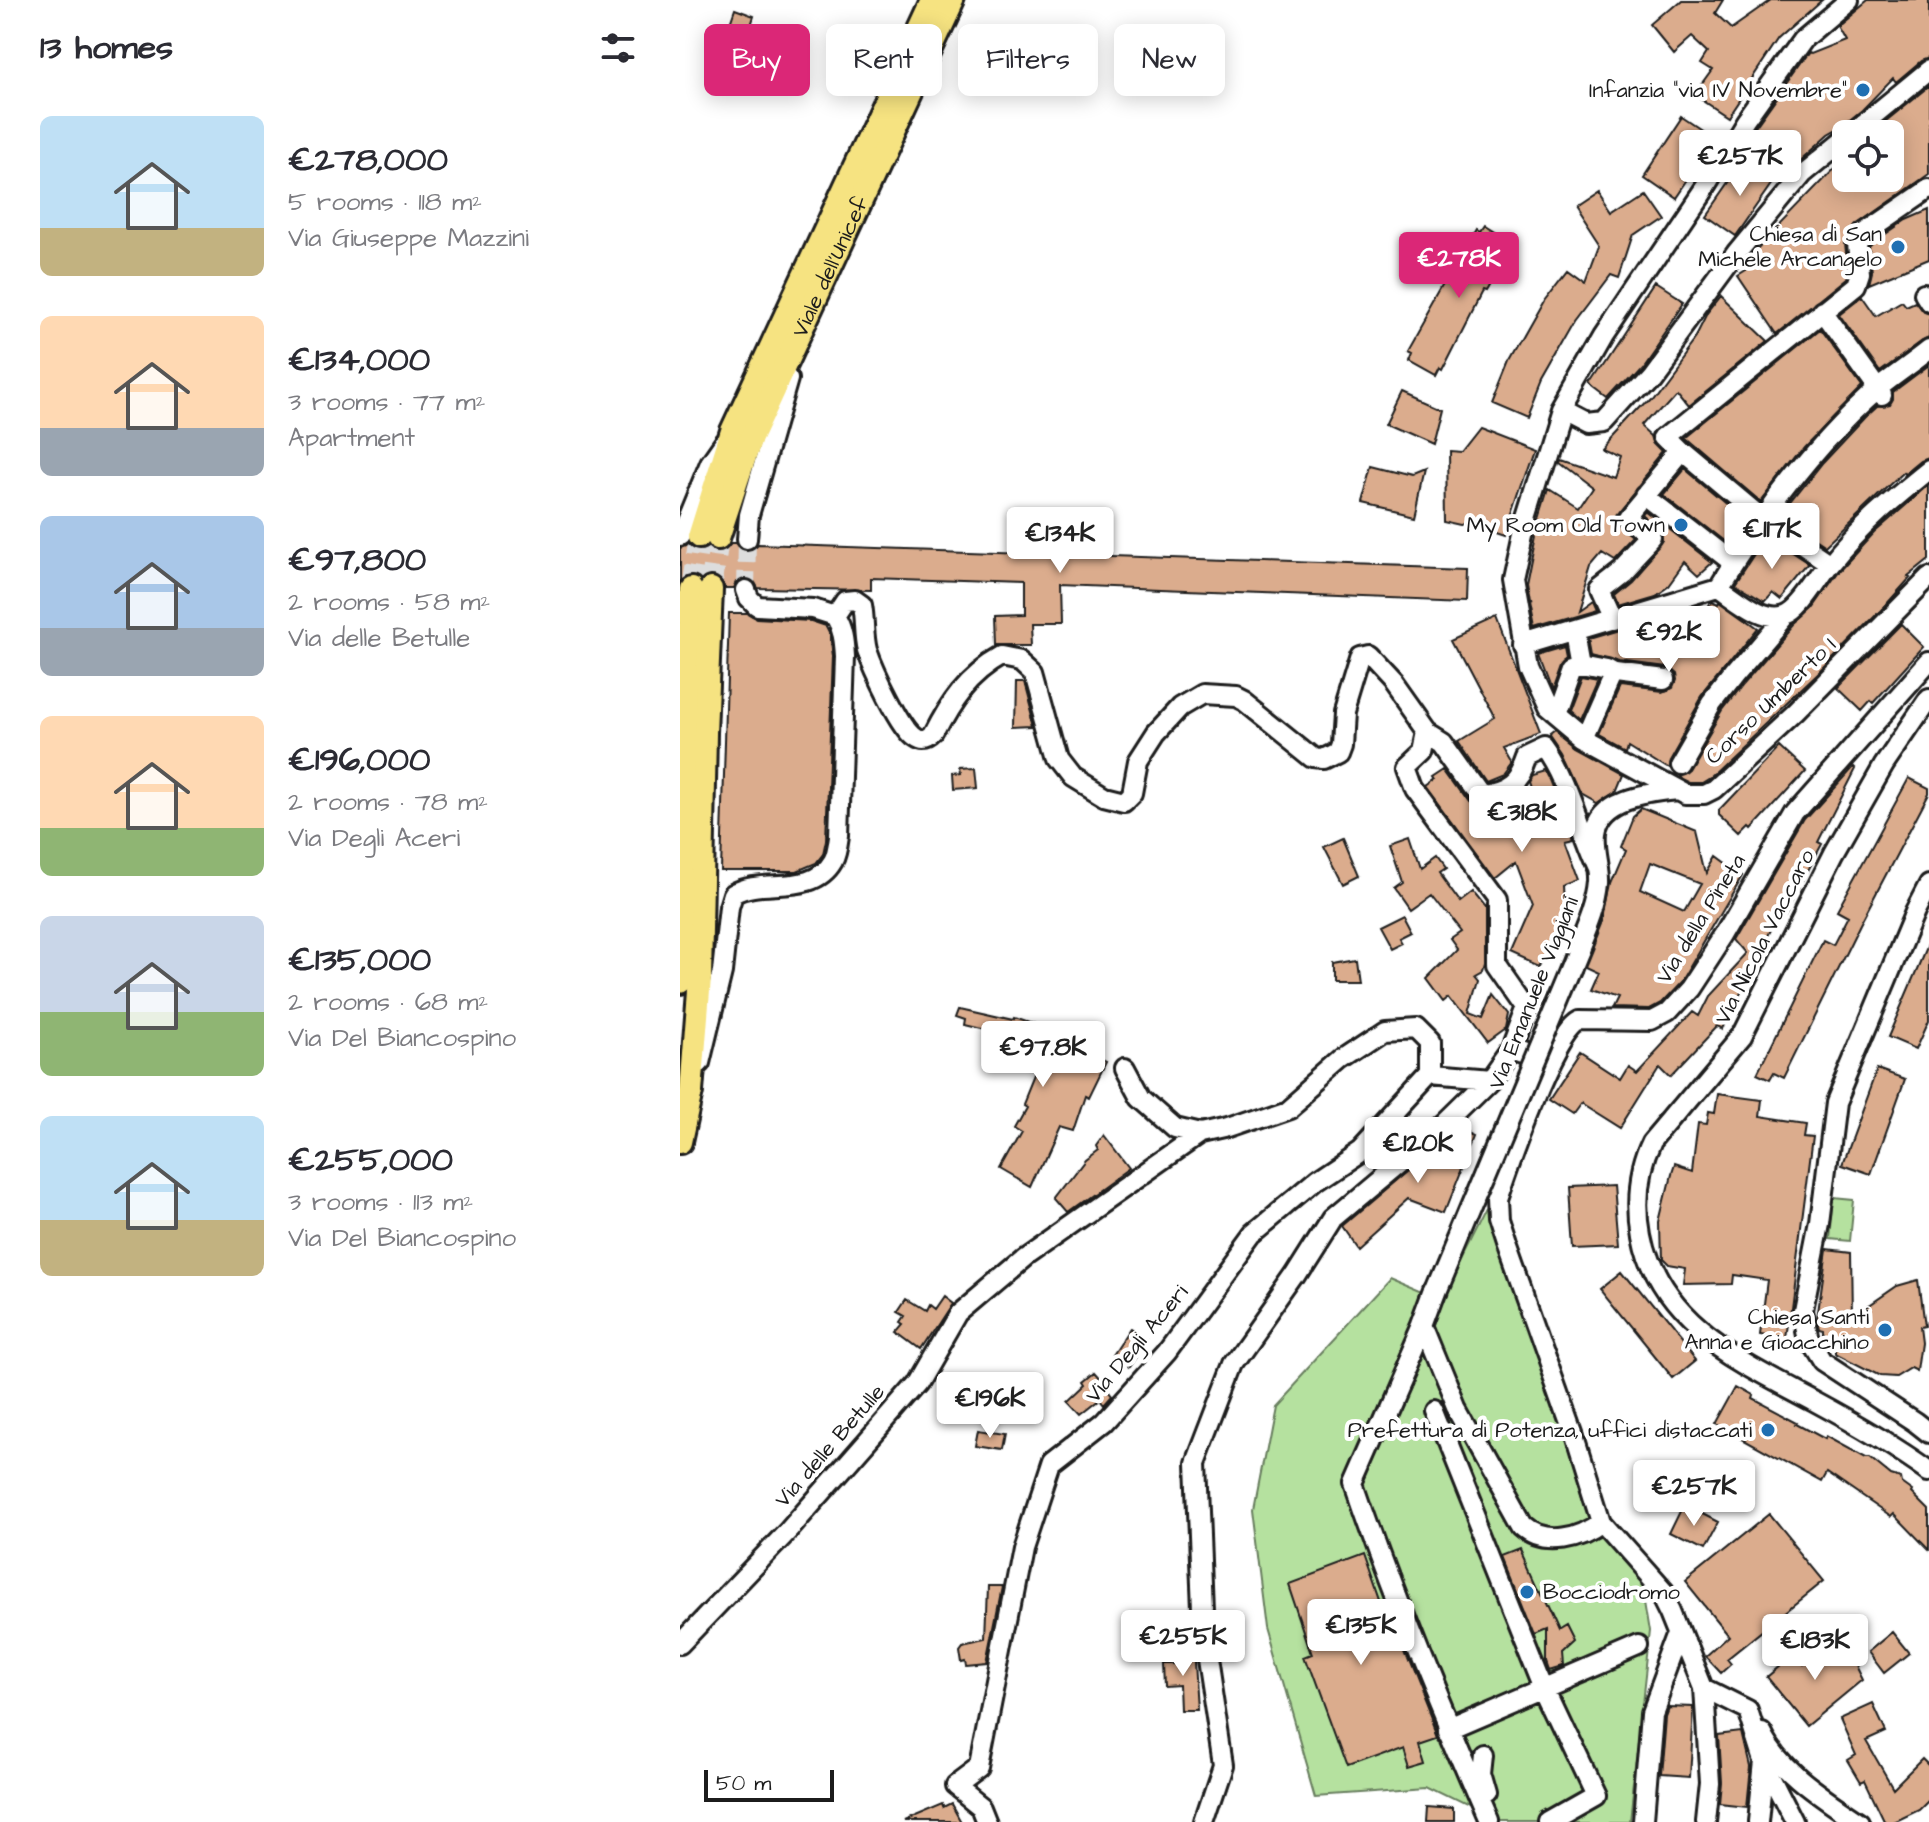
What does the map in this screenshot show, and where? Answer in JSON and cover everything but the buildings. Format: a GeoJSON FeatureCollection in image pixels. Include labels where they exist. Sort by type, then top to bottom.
{"type":"FeatureCollection","features":[{"type":"Feature","properties":{"kind":"main road","name":"Viale dell'Unicef"},"geometry":{"type":"LineString","coordinates":[[699,537],[732,431],[932,0]]}},
{"type":"Feature","properties":{"kind":"main road","name":"Viale dell'Unicef"},"geometry":{"type":"LineString","coordinates":[[699,537],[751,438],[954,0]]}},
{"type":"Feature","properties":{"kind":"main road"},"geometry":{"type":"LineString","coordinates":[[680,982],[685,747],[701,589],[705,733],[700,978],[691,1092],[680,1142]]}},
{"type":"Feature","properties":{"kind":"street"},"geometry":{"type":"LineString","coordinates":[[1678,790],[1584,739],[1550,711],[1528,666],[1513,580],[1523,534],[1561,411],[1604,336],[1705,186],[1745,120],[1803,39],[1849,0]]}},
{"type":"Feature","properties":{"kind":"street"},"geometry":{"type":"LineString","coordinates":[[1868,120],[1929,70]]}},
{"type":"Feature","properties":{"kind":"street"},"geometry":{"type":"LineString","coordinates":[[1561,411],[1586,424],[1604,422],[1649,372],[1736,254],[1802,174],[1832,149]]}},
{"type":"Feature","properties":{"kind":"street"},"geometry":{"type":"LineString","coordinates":[[1830,564],[1763,519],[1668,437],[1856,285],[1860,273],[1857,244],[1865,233],[1929,189]]}},
{"type":"Feature","properties":{"kind":"street"},"geometry":{"type":"LineString","coordinates":[[747,539],[749,515],[780,402],[814,305]]}},
{"type":"Feature","properties":{"kind":"street"},"geometry":{"type":"LineString","coordinates":[[1822,311],[1880,392]]}},
{"type":"Feature","properties":{"kind":"street"},"geometry":{"type":"LineString","coordinates":[[1523,645],[1719,586],[1763,519],[1834,431],[1929,350]]}},
{"type":"Feature","properties":{"kind":"street"},"geometry":{"type":"LineString","coordinates":[[1612,619],[1599,590],[1622,572],[1653,539],[1628,518],[1683,452]]}},
{"type":"Feature","properties":{"kind":"street"},"geometry":{"type":"LineString","coordinates":[[1678,763],[1712,704],[1755,649],[1786,615],[1798,607],[1868,519],[1929,470]]}},
{"type":"Feature","properties":{"kind":"street"},"geometry":{"type":"LineString","coordinates":[[1646,495],[1733,563]]}},
{"type":"Feature","properties":{"kind":"street","name":"Corso Umberto I"},"geometry":{"type":"LineString","coordinates":[[1678,790],[1696,795],[1714,789],[1795,714],[1929,578]]}},
{"type":"Feature","properties":{"kind":"street"},"geometry":{"type":"LineString","coordinates":[[1719,586],[1761,612],[1772,616],[1786,615]]}},
{"type":"Feature","properties":{"kind":"street"},"geometry":{"type":"LineString","coordinates":[[691,1092],[722,972],[733,894],[745,887],[803,883],[821,874],[834,860],[839,836],[844,636],[835,616],[813,609],[757,606],[746,590]]}},
{"type":"Feature","properties":{"kind":"street"},"geometry":{"type":"LineString","coordinates":[[835,616],[845,601],[855,600],[862,605],[867,649],[878,679],[911,734],[923,741],[933,736],[949,704],[979,671],[1002,656],[1022,660],[1035,672],[1059,759],[1073,777],[1104,796],[1124,801],[1129,798],[1138,761],[1156,733],[1180,707],[1202,694],[1236,696],[1316,758],[1332,756],[1341,744],[1343,714],[1363,656],[1372,659],[1394,684],[1428,732],[1444,742],[1481,794],[1498,792],[1513,784],[1521,774],[1527,757],[1546,748],[1559,766],[1582,832],[1599,868]]}},
{"type":"Feature","properties":{"kind":"street"},"geometry":{"type":"LineString","coordinates":[[1575,631],[1581,664]]}},
{"type":"Feature","properties":{"kind":"street","name":"Via della Pineta"},"geometry":{"type":"LineString","coordinates":[[1601,1522],[1499,1221],[1498,1197],[1502,1185],[1549,1064],[1572,1024],[1580,1020],[1652,1021],[1667,1013],[1689,989],[1725,934],[1795,813],[1929,662]]}},
{"type":"Feature","properties":{"kind":"street"},"geometry":{"type":"LineString","coordinates":[[1550,711],[1571,666],[1581,664],[1613,673],[1663,680]]}},
{"type":"Feature","properties":{"kind":"street"},"geometry":{"type":"LineString","coordinates":[[1584,739],[1613,673]]}},
{"type":"Feature","properties":{"kind":"street","name":"Via Nicola Vaccaro"},"geometry":{"type":"LineString","coordinates":[[1929,699],[1884,765],[1834,853],[1742,1036],[1651,1144],[1643,1160],[1637,1192],[1637,1219],[1652,1274],[1671,1303],[1700,1333],[1750,1367],[1879,1437],[1929,1471]]}},
{"type":"Feature","properties":{"kind":"street"},"geometry":{"type":"LineString","coordinates":[[680,720],[685,747]]}},
{"type":"Feature","properties":{"kind":"street"},"geometry":{"type":"LineString","coordinates":[[1204,1822],[1223,1765],[1203,1633],[1196,1463],[1228,1378],[1234,1364],[1333,1218],[1444,1125],[1489,1081],[1511,1050],[1527,1008],[1497,965],[1497,900],[1415,789],[1407,767],[1424,751],[1428,732]]}},
{"type":"Feature","properties":{"kind":"street","name":"Via Emanuele Viggiani"},"geometry":{"type":"LineString","coordinates":[[1489,1822],[1448,1729],[1355,1484],[1424,1326],[1598,898],[1596,831],[1603,817],[1621,803],[1641,794],[1678,790]]}},
{"type":"Feature","properties":{"kind":"street"},"geometry":{"type":"LineString","coordinates":[[1929,885],[1835,1103],[1820,1224],[1803,1310],[1809,1340],[1822,1361],[1929,1433]]}},
{"type":"Feature","properties":{"kind":"street","name":"Via delle Betulle"},"geometry":{"type":"LineString","coordinates":[[680,1644],[789,1530],[917,1384],[958,1313],[1023,1258],[1200,1134],[1288,1107],[1343,1059],[1385,1031],[1416,1029],[1430,1043],[1430,1076]]}},
{"type":"Feature","properties":{"kind":"street"},"geometry":{"type":"LineString","coordinates":[[1511,1050],[1549,1064]]}},
{"type":"Feature","properties":{"kind":"street"},"geometry":{"type":"LineString","coordinates":[[1125,1068],[1141,1098],[1175,1128],[1200,1134]]}},
{"type":"Feature","properties":{"kind":"street"},"geometry":{"type":"LineString","coordinates":[[1430,1076],[1489,1081]]}},
{"type":"Feature","properties":{"kind":"street","name":"Via Degli Aceri"},"geometry":{"type":"LineString","coordinates":[[987,1822],[981,1807],[955,1786],[979,1768],[1022,1547],[1049,1465],[1104,1422],[1167,1352],[1254,1233],[1315,1182],[1360,1152],[1430,1076]]}},
{"type":"Feature","properties":{"kind":"street"},"geometry":{"type":"LineString","coordinates":[[1424,1326],[1458,1409],[1524,1528],[1539,1538],[1566,1538],[1581,1535],[1601,1522],[1664,1593],[1704,1688],[1710,1784],[1706,1822]]}},
{"type":"Feature","properties":{"kind":"street"},"geometry":{"type":"LineString","coordinates":[[1434,1411],[1545,1688],[1596,1796],[1550,1822]]}},
{"type":"Feature","properties":{"kind":"street"},"geometry":{"type":"LineString","coordinates":[[1643,1822],[1652,1711],[1681,1633]]}},
{"type":"Feature","properties":{"kind":"street"},"geometry":{"type":"LineString","coordinates":[[1448,1729],[1639,1647]]}},
{"type":"Feature","properties":{"kind":"street"},"geometry":{"type":"LineString","coordinates":[[1704,1688],[1748,1710],[1777,1757],[1860,1822]]}},
{"type":"Feature","properties":{"kind":"street"},"geometry":{"type":"LineString","coordinates":[[1748,1710],[1764,1761],[1795,1822]]}},
{"type":"Feature","properties":{"kind":"street"},"geometry":{"type":"LineString","coordinates":[[1483,1755],[1481,1774],[1498,1822]]}},
{"type":"Feature","properties":{"kind":"street"},"geometry":{"type":"LineString","coordinates":[[1758,1822],[1764,1761]]}},
{"type":"Feature","properties":{"kind":"street"},"geometry":{"type":"LineString","coordinates":[[1784,1800],[1808,1822]]}},
{"type":"Feature","properties":{"kind":"green space"},"geometry":{"type":"Polygon","coordinates":[[[1834,1198],[1854,1200],[1850,1241],[1830,1239],[1834,1198]]]}},
{"type":"Feature","properties":{"kind":"green space"},"geometry":{"type":"Polygon","coordinates":[[[1487,1210],[1562,1429],[1586,1511],[1643,1582],[1651,1631],[1630,1822],[1487,1822],[1475,1810],[1430,1788],[1316,1796],[1268,1629],[1253,1509],[1273,1405],[1390,1278],[1442,1300],[1487,1210]]]}},
{"type":"Feature","properties":{"kind":"tunnel"},"geometry":{"type":"LineString","coordinates":[[691,589],[699,537]]}},
{"type":"Feature","properties":{"kind":"tunnel"},"geometry":{"type":"LineString","coordinates":[[711,589],[718,538]]}},
{"type":"Feature","properties":{"kind":"tunnel"},"geometry":{"type":"LineString","coordinates":[[746,590],[747,539]]}},
{"type":"Feature","properties":{"kind":"place","name":"Infanzia \"via IV Novembre\""},"geometry":{"type":"Point","coordinates":[1863,90]}},
{"type":"Feature","properties":{"kind":"place","name":"Chiesa di San Michele Arcangelo"},"geometry":{"type":"Point","coordinates":[1898,247]}},
{"type":"Feature","properties":{"kind":"place","name":"My Room Old Town"},"geometry":{"type":"Point","coordinates":[1681,525]}},
{"type":"Feature","properties":{"kind":"place","name":"Chiesa Santi Anna e Gioacchino"},"geometry":{"type":"Point","coordinates":[1885,1330]}},
{"type":"Feature","properties":{"kind":"place","name":"Prefettura di Potenza, uffici distaccati"},"geometry":{"type":"Point","coordinates":[1768,1430]}},
{"type":"Feature","properties":{"kind":"place","name":"Bocciodromo"},"geometry":{"type":"Point","coordinates":[1527,1592]}}]}
